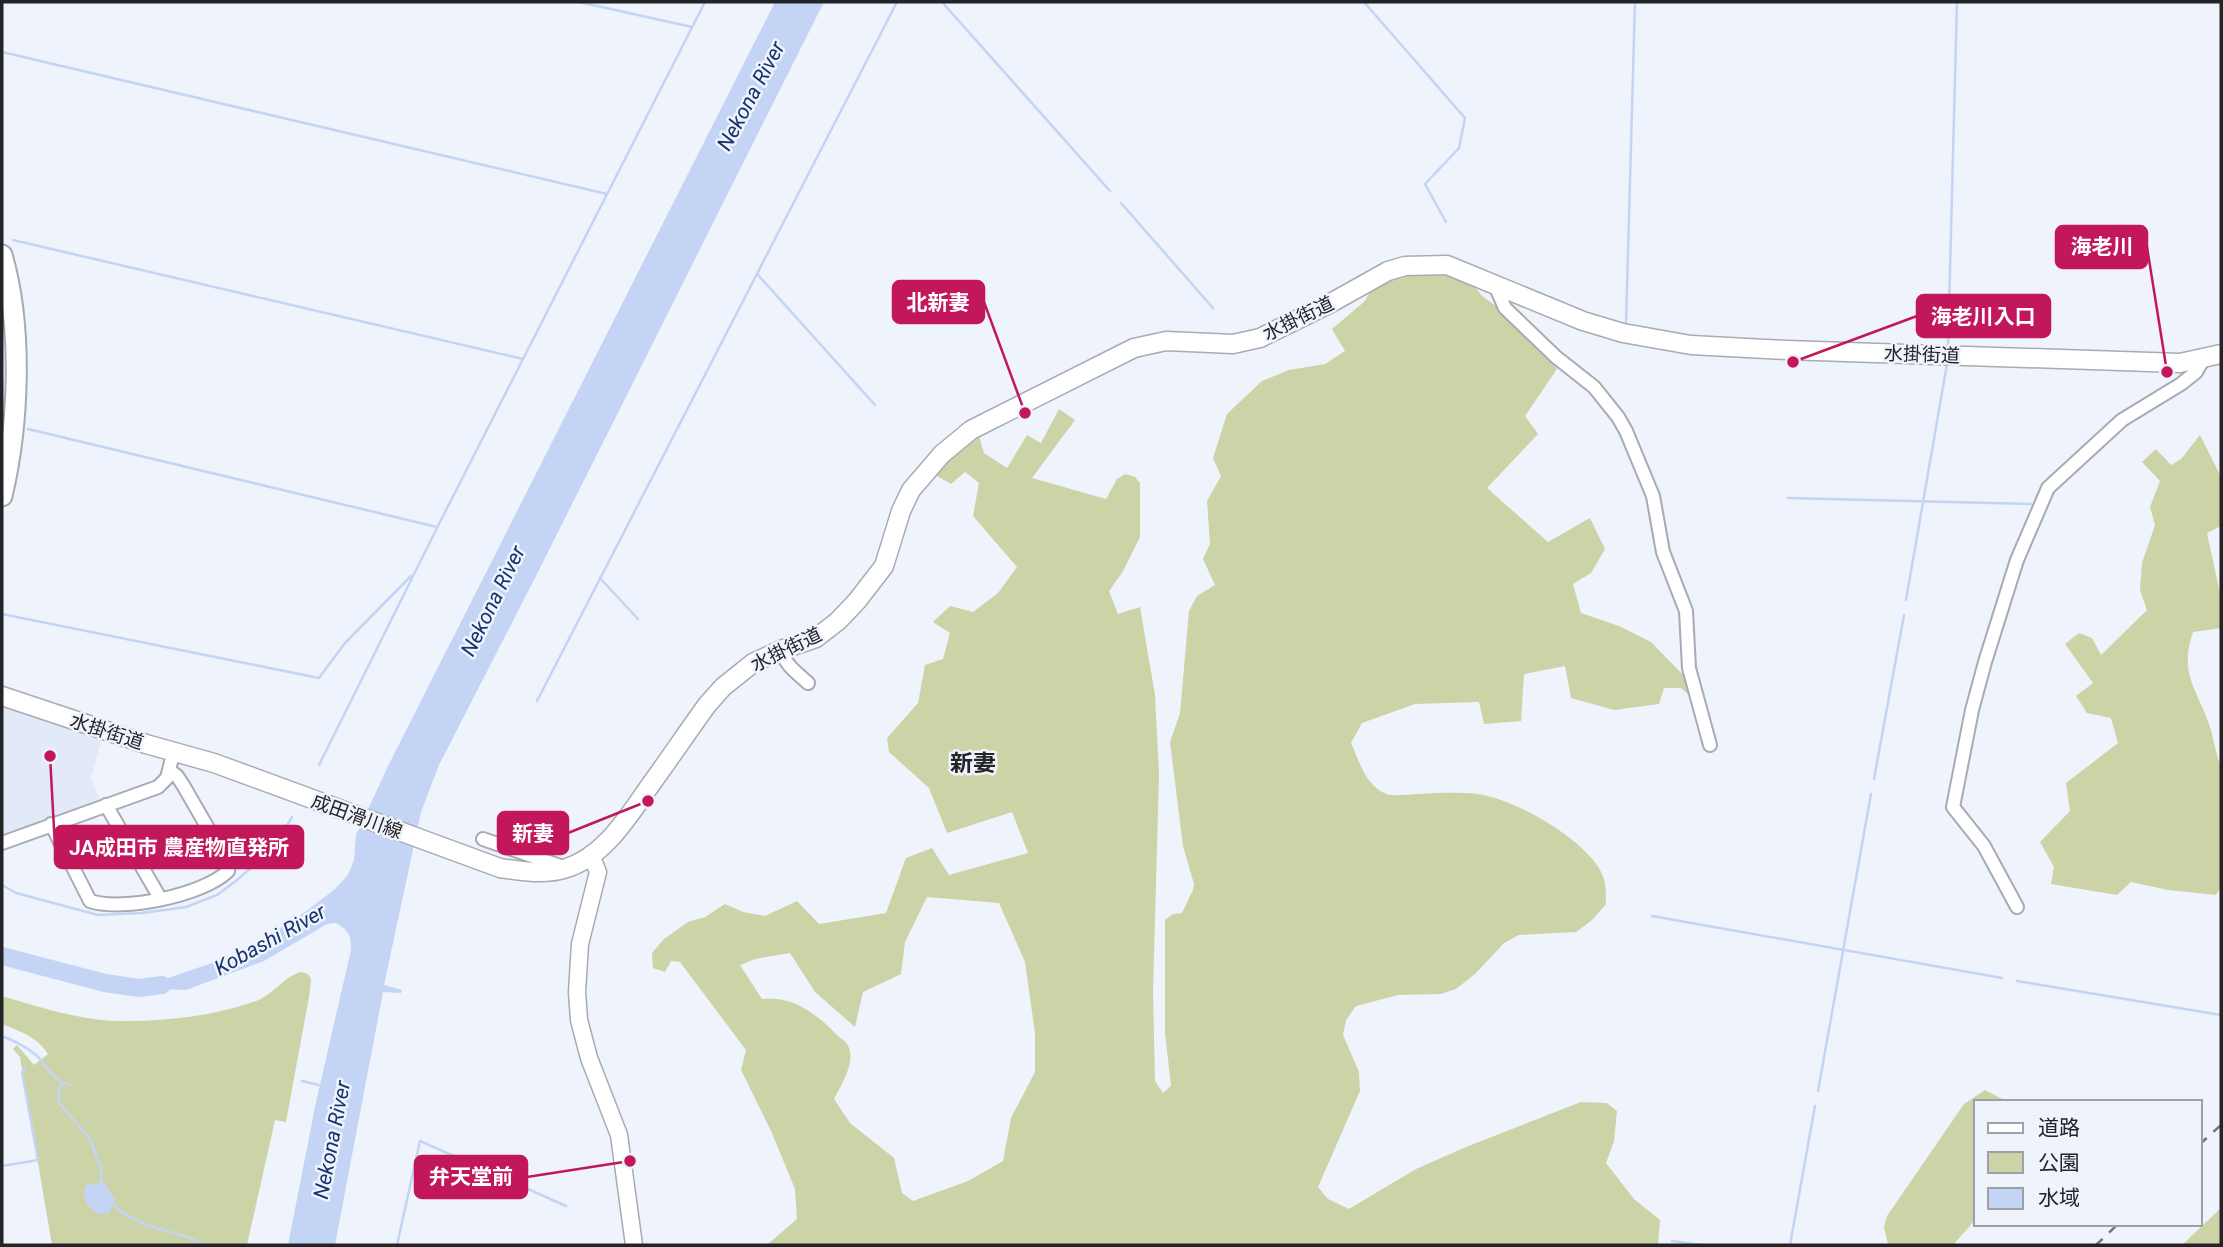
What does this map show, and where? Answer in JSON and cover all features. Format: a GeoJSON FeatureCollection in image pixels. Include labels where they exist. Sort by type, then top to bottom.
{"type":"FeatureCollection","features":[{"type":"Feature","properties":{"kind":"highway"},"geometry":{"type":"LineString","coordinates":[[2,255],[10,297],[16,372],[15,413],[2,496]]}},
{"type":"Feature","properties":{"kind":"main road","name":"水掛街道"},"geometry":{"type":"LineString","coordinates":[[500,868],[539,872],[566,868],[591,855],[615,834],[707,705],[723,687],[753,663],[816,638],[838,621],[857,601],[884,566],[901,511],[911,490],[942,454],[971,430],[1109,358],[1134,348],[1166,341],[1233,344],[1260,338],[1388,271],[1405,265],[1447,265],[1583,321],[1633,335],[1691,345],[2180,363],[2213,356]]}},
{"type":"Feature","properties":{"kind":"main road","name":"水掛街道"},"geometry":{"type":"LineString","coordinates":[[2,696],[214,763]]}},
{"type":"Feature","properties":{"kind":"main road","name":"成田滑川線"},"geometry":{"type":"LineString","coordinates":[[214,763],[500,868]]}},
{"type":"Feature","properties":{"kind":"street"},"geometry":{"type":"LineString","coordinates":[[1493,284],[1505,308],[1556,357],[1594,387],[1626,431],[1653,496],[1663,552],[1686,611],[1689,668],[1710,745]]}},
{"type":"Feature","properties":{"kind":"street"},"geometry":{"type":"LineString","coordinates":[[2017,906],[1984,846],[1953,807],[1972,710],[2017,559],[2048,488],[2122,420],[2181,384],[2213,356]]}},
{"type":"Feature","properties":{"kind":"street"},"geometry":{"type":"LineString","coordinates":[[781,650],[783,659],[808,683]]}},
{"type":"Feature","properties":{"kind":"street"},"geometry":{"type":"LineString","coordinates":[[2,843],[158,787],[167,778],[173,751]]}},
{"type":"Feature","properties":{"kind":"street"},"geometry":{"type":"LineString","coordinates":[[51,824],[90,901],[112,905],[172,897],[207,885],[221,878],[230,867],[183,785],[169,770]]}},
{"type":"Feature","properties":{"kind":"street"},"geometry":{"type":"LineString","coordinates":[[106,805],[160,898]]}},
{"type":"Feature","properties":{"kind":"street"},"geometry":{"type":"LineString","coordinates":[[482,839],[566,868]]}},
{"type":"Feature","properties":{"kind":"street"},"geometry":{"type":"LineString","coordinates":[[591,855],[598,872],[579,944],[579,1020],[589,1058],[619,1135],[634,1245]]}},
{"type":"Feature","properties":{"kind":"shaded area"},"geometry":{"type":"Polygon","coordinates":[[[2,702],[103,736],[91,777],[100,799],[2,836],[2,702]]]}},
{"type":"Feature","properties":{"kind":"green space"},"geometry":{"type":"Polygon","coordinates":[[[1414,275],[1443,275],[1472,283],[1482,296],[1503,311],[1557,369],[1525,416],[1538,434],[1487,488],[1548,542],[1590,518],[1605,549],[1591,573],[1573,584],[1581,613],[1619,626],[1651,642],[1690,682],[1690,696],[1681,688],[1664,688],[1659,704],[1614,710],[1571,698],[1565,666],[1524,674],[1521,721],[1484,724],[1479,702],[1415,704],[1362,723],[1351,743],[1364,772],[1379,790],[1394,795],[1477,794],[1509,803],[1528,812],[1564,834],[1593,859],[1604,879],[1606,904],[1592,920],[1576,932],[1519,935],[1504,943],[1475,974],[1456,989],[1441,994],[1398,995],[1356,1006],[1346,1020],[1343,1035],[1359,1072],[1360,1091],[1318,1187],[1328,1199],[1349,1209],[1416,1169],[1466,1147],[1581,1102],[1607,1103],[1617,1111],[1614,1141],[1606,1163],[1634,1199],[1660,1220],[1658,1245],[764,1245],[797,1219],[795,1189],[772,1133],[741,1070],[746,1050],[680,962],[671,961],[665,972],[653,968],[652,953],[664,939],[688,922],[705,917],[725,904],[743,912],[765,916],[797,901],[819,924],[886,913],[906,858],[932,848],[949,875],[1028,853],[1012,812],[947,833],[929,788],[889,752],[887,738],[918,703],[925,665],[943,659],[950,633],[933,622],[950,606],[973,612],[998,593],[1017,567],[973,516],[979,483],[965,472],[951,484],[932,473],[978,433],[984,453],[1007,468],[1027,435],[1041,443],[1059,409],[1075,420],[1032,478],[1106,499],[1117,479],[1125,474],[1135,477],[1140,483],[1140,537],[1122,573],[1109,591],[1118,614],[1140,607],[1155,695],[1159,774],[1153,992],[1155,1081],[1163,1093],[1171,1086],[1165,1033],[1165,920],[1173,914],[1182,913],[1194,884],[1183,846],[1170,742],[1180,713],[1189,611],[1197,596],[1215,585],[1203,559],[1210,544],[1207,501],[1221,476],[1213,458],[1227,414],[1262,381],[1289,370],[1325,364],[1345,351],[1332,329],[1365,301],[1370,291],[1392,280],[1414,275]],[[927,897],[905,942],[901,974],[863,992],[855,1027],[815,992],[790,953],[755,959],[740,965],[762,999],[784,1000],[804,1008],[847,1044],[850,1054],[849,1067],[834,1099],[850,1123],[894,1158],[902,1193],[913,1201],[968,1181],[1003,1161],[1011,1118],[1035,1072],[1035,1033],[1025,962],[999,903],[927,897]]]}},
{"type":"Feature","properties":{"kind":"green space"},"geometry":{"type":"Polygon","coordinates":[[[2200,435],[2221,477],[2221,526],[2207,533],[2221,598],[2221,628],[2193,632],[2188,669],[2209,724],[2221,766],[2221,887],[2216,895],[2168,890],[2131,882],[2117,895],[2051,884],[2054,867],[2040,842],[2070,811],[2066,783],[2118,743],[2111,718],[2087,713],[2076,696],[2093,683],[2065,644],[2079,633],[2092,638],[2101,655],[2147,610],[2140,590],[2142,563],[2155,525],[2150,507],[2160,481],[2142,462],[2156,449],[2171,465],[2181,459],[2200,435]]]}},
{"type":"Feature","properties":{"kind":"green space"},"geometry":{"type":"Polygon","coordinates":[[[301,972],[308,974],[311,979],[286,1122],[275,1120],[247,1245],[52,1245],[20,1057],[13,1049],[17,1045],[34,1065],[48,1054],[33,1039],[2,1024],[2,996],[89,1018],[118,1021],[170,1019],[223,1011],[256,1001],[301,972]]]}},
{"type":"Feature","properties":{"kind":"green space"},"geometry":{"type":"Polygon","coordinates":[[[1985,1090],[2004,1100],[1974,1100],[1974,1221],[1953,1245],[1888,1245],[1884,1227],[1887,1216],[1964,1104],[1985,1090]]]}},
{"type":"Feature","properties":{"kind":"green space"},"geometry":{"type":"Polygon","coordinates":[[[2221,1208],[2221,1245],[2182,1245],[2221,1208]]]}},
{"type":"Feature","properties":{"kind":"water","name":"Nekona River"},"geometry":{"type":"Polygon","coordinates":[[[775,2],[824,2],[439,765],[421,812],[384,985],[402,990],[401,993],[383,992],[335,1245],[288,1245],[316,1102],[351,950],[348,934],[336,923],[327,924],[264,961],[186,990],[139,988],[244,952],[308,910],[348,875],[354,860],[356,835],[389,764],[775,2]]]}},
{"type":"Feature","properties":{"kind":"water"},"geometry":{"type":"Polygon","coordinates":[[[103,1181],[115,1200],[109,1213],[97,1214],[87,1204],[83,1192],[88,1183],[94,1185],[103,1181]]]}},
{"type":"Feature","properties":{"kind":"waterway"},"geometry":{"type":"LineString","coordinates":[[579,2],[692,27]]}},
{"type":"Feature","properties":{"kind":"waterway"},"geometry":{"type":"LineString","coordinates":[[319,765],[705,2]]}},
{"type":"Feature","properties":{"kind":"waterway"},"geometry":{"type":"LineString","coordinates":[[537,701],[897,2]]}},
{"type":"Feature","properties":{"kind":"waterway"},"geometry":{"type":"LineString","coordinates":[[942,2],[1110,191]]}},
{"type":"Feature","properties":{"kind":"waterway"},"geometry":{"type":"LineString","coordinates":[[1364,2],[1465,118],[1459,148],[1425,184],[1446,222]]}},
{"type":"Feature","properties":{"kind":"waterway"},"geometry":{"type":"LineString","coordinates":[[1626,324],[1635,2]]}},
{"type":"Feature","properties":{"kind":"waterway"},"geometry":{"type":"LineString","coordinates":[[1948,347],[1957,2]]}},
{"type":"Feature","properties":{"kind":"waterway"},"geometry":{"type":"LineString","coordinates":[[2,52],[607,194]]}},
{"type":"Feature","properties":{"kind":"waterway"},"geometry":{"type":"LineString","coordinates":[[1121,203],[1213,308]]}},
{"type":"Feature","properties":{"kind":"waterway"},"geometry":{"type":"LineString","coordinates":[[13,240],[523,359]]}},
{"type":"Feature","properties":{"kind":"waterway"},"geometry":{"type":"LineString","coordinates":[[758,275],[875,405]]}},
{"type":"Feature","properties":{"kind":"waterway"},"geometry":{"type":"LineString","coordinates":[[1906,600],[1947,364]]}},
{"type":"Feature","properties":{"kind":"waterway"},"geometry":{"type":"LineString","coordinates":[[28,429],[437,527]]}},
{"type":"Feature","properties":{"kind":"waterway"},"geometry":{"type":"LineString","coordinates":[[1788,498],[2031,504]]}},
{"type":"Feature","properties":{"kind":"waterway"},"geometry":{"type":"LineString","coordinates":[[2,614],[319,678],[345,643],[411,576]]}},
{"type":"Feature","properties":{"kind":"waterway"},"geometry":{"type":"LineString","coordinates":[[600,578],[638,619]]}},
{"type":"Feature","properties":{"kind":"waterway"},"geometry":{"type":"LineString","coordinates":[[1874,779],[1904,615]]}},
{"type":"Feature","properties":{"kind":"waterway"},"geometry":{"type":"LineString","coordinates":[[1818,1091],[1871,794]]}},
{"type":"Feature","properties":{"kind":"waterway"},"geometry":{"type":"LineString","coordinates":[[2,885],[16,893],[98,915],[186,907],[217,895],[237,880],[274,848],[292,817]]}},
{"type":"Feature","properties":{"kind":"waterway"},"geometry":{"type":"LineString","coordinates":[[1652,916],[2002,978]]}},
{"type":"Feature","properties":{"kind":"waterway","name":"Kobashi River"},"geometry":{"type":"LineString","coordinates":[[2,956],[105,983],[139,988],[162,985]]}},
{"type":"Feature","properties":{"kind":"waterway"},"geometry":{"type":"LineString","coordinates":[[2017,981],[2221,1015]]}},
{"type":"Feature","properties":{"kind":"waterway"},"geometry":{"type":"LineString","coordinates":[[2,1036],[29,1049],[56,1078],[71,1085]]}},
{"type":"Feature","properties":{"kind":"waterway"},"geometry":{"type":"LineString","coordinates":[[2,1166],[38,1160],[22,1072],[25,1068]]}},
{"type":"Feature","properties":{"kind":"waterway","name":"Nekona River"},"geometry":{"type":"LineString","coordinates":[[302,1081],[323,1086]]}},
{"type":"Feature","properties":{"kind":"waterway"},"geometry":{"type":"LineString","coordinates":[[61,1084],[59,1103],[90,1139],[101,1168],[101,1183]]}},
{"type":"Feature","properties":{"kind":"waterway"},"geometry":{"type":"LineString","coordinates":[[1790,1245],[1815,1106]]}},
{"type":"Feature","properties":{"kind":"waterway"},"geometry":{"type":"LineString","coordinates":[[397,1245],[420,1141],[566,1206]]}},
{"type":"Feature","properties":{"kind":"waterway"},"geometry":{"type":"LineString","coordinates":[[111,1204],[144,1224],[203,1245]]}},
{"type":"Feature","properties":{"kind":"waterway"},"geometry":{"type":"LineString","coordinates":[[1672,1241],[1701,1245]]}},
{"type":"Feature","properties":{"kind":"railway"},"geometry":{"type":"LineString","coordinates":[[2202,1142],[2221,1125]]}},
{"type":"Feature","properties":{"kind":"railway"},"geometry":{"type":"LineString","coordinates":[[2096,1245],[2116,1226]]}},
{"type":"Feature","properties":{"kind":"place","name":"海老川入口"},"geometry":{"type":"Point","coordinates":[1793,362]}},
{"type":"Feature","properties":{"kind":"place","name":"海老川"},"geometry":{"type":"Point","coordinates":[2167,372]}},
{"type":"Feature","properties":{"kind":"place","name":"北新妻"},"geometry":{"type":"Point","coordinates":[1025,413]}},
{"type":"Feature","properties":{"kind":"place","name":"JA成田市 農産物直発所"},"geometry":{"type":"Point","coordinates":[50,756]}},
{"type":"Feature","properties":{"kind":"place","name":"新妻"},"geometry":{"type":"Point","coordinates":[648,801]}},
{"type":"Feature","properties":{"kind":"place","name":"弁天堂前"},"geometry":{"type":"Point","coordinates":[630,1161]}},
{"type":"Feature","properties":{"kind":"district","name":"新妻"},"geometry":{"type":"Point","coordinates":[973,763]}}]}
